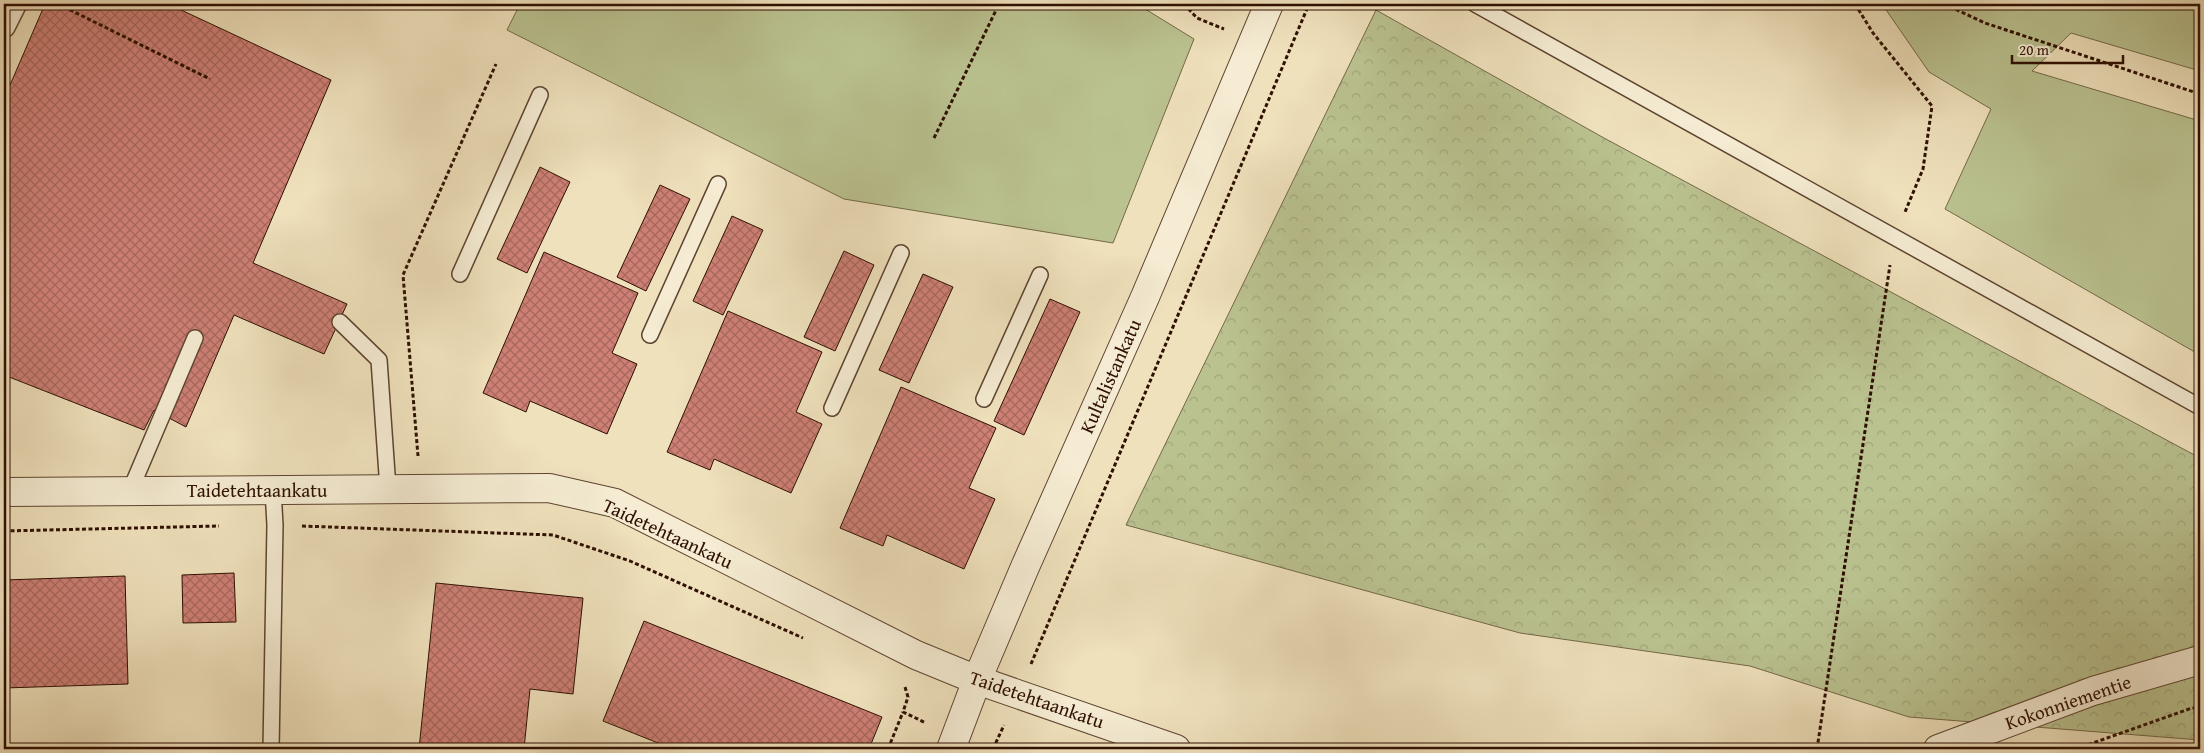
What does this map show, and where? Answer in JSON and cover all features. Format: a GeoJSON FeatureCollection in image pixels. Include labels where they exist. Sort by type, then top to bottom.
{"type":"FeatureCollection","features":[{"type":"Feature","properties":{"kind":"street"},"geometry":{"type":"LineString","coordinates":[[4,26],[15,4]]}},
{"type":"Feature","properties":{"kind":"street","name":"Kultalistankatu"},"geometry":{"type":"LineString","coordinates":[[951,749],[977,680],[1145,297],[1269,4]]}},
{"type":"Feature","properties":{"kind":"street","name":"Taidetehtaankatu"},"geometry":{"type":"LineString","coordinates":[[4,492],[549,488],[614,504],[916,655],[977,680],[1176,749]]}},
{"type":"Feature","properties":{"kind":"street","name":"Kokonniementie"},"geometry":{"type":"LineString","coordinates":[[1938,749],[2093,691],[2200,660]]}},
{"type":"Feature","properties":{"kind":"lane"},"geometry":{"type":"LineString","coordinates":[[1475,4],[2200,407]]}},
{"type":"Feature","properties":{"kind":"lane"},"geometry":{"type":"LineString","coordinates":[[460,274],[540,95]]}},
{"type":"Feature","properties":{"kind":"lane"},"geometry":{"type":"LineString","coordinates":[[650,335],[718,184]]}},
{"type":"Feature","properties":{"kind":"lane"},"geometry":{"type":"LineString","coordinates":[[832,408],[901,253]]}},
{"type":"Feature","properties":{"kind":"lane"},"geometry":{"type":"LineString","coordinates":[[984,399],[1040,275]]}},
{"type":"Feature","properties":{"kind":"lane"},"geometry":{"type":"LineString","coordinates":[[340,322],[379,360],[388,489]]}},
{"type":"Feature","properties":{"kind":"lane"},"geometry":{"type":"LineString","coordinates":[[130,491],[195,338]]}},
{"type":"Feature","properties":{"kind":"lane"},"geometry":{"type":"LineString","coordinates":[[271,749],[276,525],[273,490]]}},
{"type":"Feature","properties":{"kind":"path"},"geometry":{"type":"LineString","coordinates":[[58,4],[210,79]]}},
{"type":"Feature","properties":{"kind":"path"},"geometry":{"type":"LineString","coordinates":[[934,138],[999,4]]}},
{"type":"Feature","properties":{"kind":"path"},"geometry":{"type":"LineString","coordinates":[[993,749],[1019,693],[1309,4]]}},
{"type":"Feature","properties":{"kind":"path"},"geometry":{"type":"LineString","coordinates":[[1817,749],[1894,237],[1923,169],[1932,106],[1873,34],[1855,4]]}},
{"type":"Feature","properties":{"kind":"path"},"geometry":{"type":"LineString","coordinates":[[1944,4],[1985,23],[2200,94]]}},
{"type":"Feature","properties":{"kind":"path"},"geometry":{"type":"LineString","coordinates":[[4,531],[276,525],[553,535],[630,561],[811,642]]}},
{"type":"Feature","properties":{"kind":"path"},"geometry":{"type":"LineString","coordinates":[[2076,749],[2192,708],[2200,708]]}},
{"type":"Feature","properties":{"kind":"path"},"geometry":{"type":"LineString","coordinates":[[888,749],[903,712]]}},
{"type":"Feature","properties":{"kind":"green space"},"geometry":{"type":"Polygon","coordinates":[[[520,4],[1137,4],[1194,39],[1113,243],[844,199],[507,30],[520,4]]]}},
{"type":"Feature","properties":{"kind":"green space"},"geometry":{"type":"Polygon","coordinates":[[[1882,4],[2200,4],[2200,71],[2071,33],[2032,71],[2200,121],[2200,355],[1945,209],[1991,109],[1929,72],[1882,4]]]}},
{"type":"Feature","properties":{"kind":"green space"},"geometry":{"type":"Polygon","coordinates":[[[1376,10],[1604,138],[2200,458],[2200,740],[1909,717],[1750,666],[1520,633],[1126,525],[1376,10]]]}},
{"type":"Feature","properties":{"kind":"building"},"geometry":{"type":"Polygon","coordinates":[[[45,4],[184,4],[179,9],[331,80],[253,263],[347,304],[324,354],[234,315],[186,427],[154,410],[144,430],[4,375],[4,99],[45,4]]]}},
{"type":"Feature","properties":{"kind":"building"},"geometry":{"type":"Polygon","coordinates":[[[540,167],[570,182],[527,273],[497,259],[540,167]]]}},
{"type":"Feature","properties":{"kind":"building"},"geometry":{"type":"Polygon","coordinates":[[[660,185],[690,199],[646,291],[617,277],[660,185]]]}},
{"type":"Feature","properties":{"kind":"building"},"geometry":{"type":"Polygon","coordinates":[[[732,216],[763,230],[723,315],[693,301],[732,216]]]}},
{"type":"Feature","properties":{"kind":"building"},"geometry":{"type":"Polygon","coordinates":[[[844,251],[874,265],[835,351],[804,337],[844,251]]]}},
{"type":"Feature","properties":{"kind":"building"},"geometry":{"type":"Polygon","coordinates":[[[544,252],[638,293],[612,353],[637,364],[607,434],[530,401],[526,412],[483,393],[544,252]]]}},
{"type":"Feature","properties":{"kind":"building"},"geometry":{"type":"Polygon","coordinates":[[[923,274],[953,287],[909,383],[879,370],[923,274]]]}},
{"type":"Feature","properties":{"kind":"building"},"geometry":{"type":"Polygon","coordinates":[[[1050,299],[1080,312],[1024,435],[994,421],[1050,299]]]}},
{"type":"Feature","properties":{"kind":"building"},"geometry":{"type":"Polygon","coordinates":[[[728,311],[822,352],[796,412],[822,424],[791,493],[714,459],[710,470],[667,452],[728,311]]]}},
{"type":"Feature","properties":{"kind":"building"},"geometry":{"type":"Polygon","coordinates":[[[901,387],[996,428],[969,488],[995,499],[964,569],[887,535],[883,546],[840,528],[901,387]]]}},
{"type":"Feature","properties":{"kind":"building"},"geometry":{"type":"Polygon","coordinates":[[[234,573],[236,622],[183,623],[182,575],[234,573]]]}},
{"type":"Feature","properties":{"kind":"building"},"geometry":{"type":"Polygon","coordinates":[[[125,576],[128,684],[4,688],[4,580],[125,576]]]}},
{"type":"Feature","properties":{"kind":"building"},"geometry":{"type":"Polygon","coordinates":[[[436,583],[583,598],[573,694],[530,689],[524,749],[419,749],[436,583]]]}},
{"type":"Feature","properties":{"kind":"building"},"geometry":{"type":"Polygon","coordinates":[[[644,621],[882,717],[869,749],[673,749],[603,721],[644,621]]]}}]}
